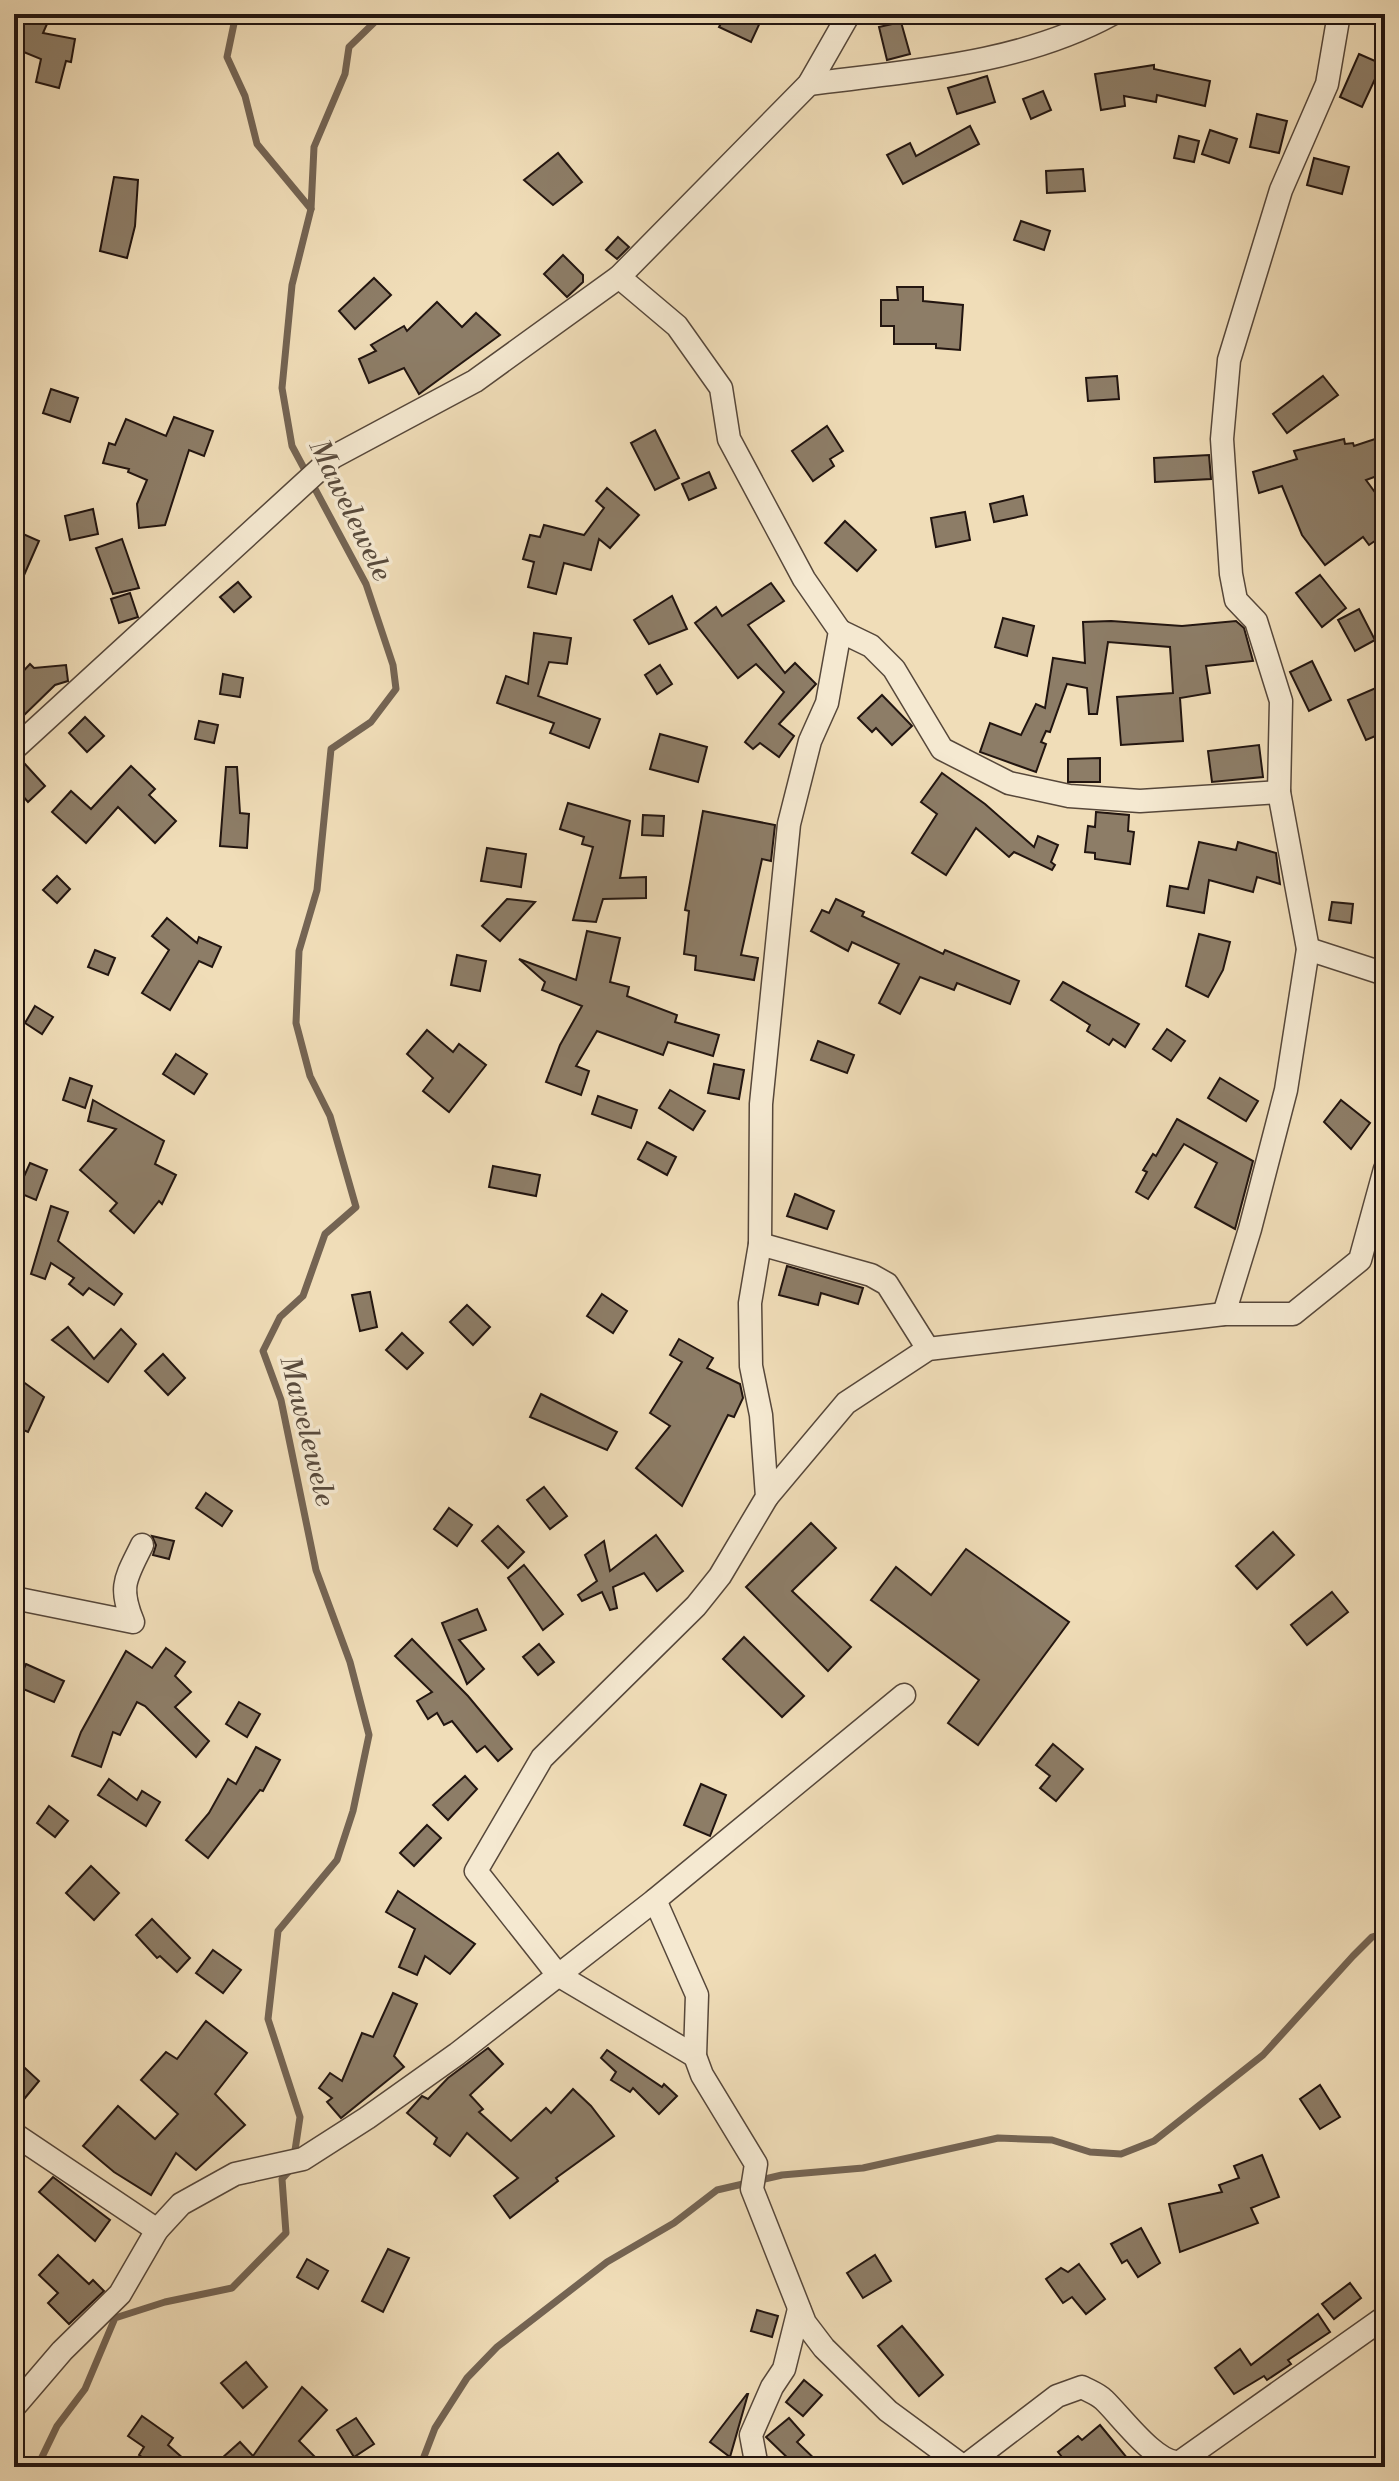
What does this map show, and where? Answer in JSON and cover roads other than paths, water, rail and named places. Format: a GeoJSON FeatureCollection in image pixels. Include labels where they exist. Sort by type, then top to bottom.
{"type":"FeatureCollection","features":[{"type":"Feature","properties":{"kind":"street"},"geometry":{"type":"LineString","coordinates":[[14,749],[333,457],[475,381],[619,277],[809,84],[849,14]]}},
{"type":"Feature","properties":{"kind":"street"},"geometry":{"type":"LineString","coordinates":[[809,84],[932,69],[1026,48],[1062,39],[1112,14]]}},
{"type":"Feature","properties":{"kind":"street"},"geometry":{"type":"LineString","coordinates":[[1224,1314],[1283,1104],[1302,1002],[1308,949],[1279,792],[1281,701],[1256,621],[1236,600],[1224,496],[1222,418],[1229,360],[1256,265],[1281,190],[1327,84],[1339,14]]}},
{"type":"Feature","properties":{"kind":"street"},"geometry":{"type":"LineString","coordinates":[[619,277],[677,326],[721,388],[729,439],[796,565],[840,631],[871,646],[894,669],[942,749],[1009,783],[1069,796],[1140,801],[1279,792]]}},
{"type":"Feature","properties":{"kind":"street"},"geometry":{"type":"LineString","coordinates":[[767,1497],[761,1415],[751,1366],[750,1303],[760,1244],[761,1104],[789,824],[810,741],[827,703],[840,631]]}},
{"type":"Feature","properties":{"kind":"street"},"geometry":{"type":"LineString","coordinates":[[1308,949],[1385,974]]}},
{"type":"Feature","properties":{"kind":"street"},"geometry":{"type":"LineString","coordinates":[[695,2056],[558,1975],[476,1871],[542,1758],[696,1606],[720,1576],[767,1497],[846,1403],[928,1349],[1224,1314],[1293,1314],[1360,1260],[1385,1172]]}},
{"type":"Feature","properties":{"kind":"street"},"geometry":{"type":"LineString","coordinates":[[760,1244],[871,1275],[887,1284],[928,1349]]}},
{"type":"Feature","properties":{"kind":"street"},"geometry":{"type":"LineString","coordinates":[[14,1598],[133,1622],[123,1597],[126,1581],[142,1545]]}},
{"type":"Feature","properties":{"kind":"street"},"geometry":{"type":"LineString","coordinates":[[14,2407],[62,2351],[120,2294],[157,2230],[181,2204],[235,2174],[303,2159],[457,2054],[655,1900],[904,1695]]}},
{"type":"Feature","properties":{"kind":"street"},"geometry":{"type":"LineString","coordinates":[[655,1900],[697,1995],[695,2056],[702,2075],[756,2164],[752,2189],[799,2309],[824,2348],[854,2379],[921,2438],[964,2467],[1057,2396],[1082,2387],[1102,2397],[1130,2429],[1167,2461],[1180,2462],[1385,2317]]}},
{"type":"Feature","properties":{"kind":"street"},"geometry":{"type":"LineString","coordinates":[[14,2134],[157,2230]]}},
{"type":"Feature","properties":{"kind":"street"},"geometry":{"type":"LineString","coordinates":[[757,2467],[751,2435],[772,2387],[784,2369],[799,2309]]}},
{"type":"Feature","properties":{"kind":"waterway"},"geometry":{"type":"LineString","coordinates":[[236,14],[227,57],[245,96],[257,144],[311,209]]}},
{"type":"Feature","properties":{"kind":"waterway","name":"Mawelewele"},"geometry":{"type":"LineString","coordinates":[[294,2157],[300,2117],[268,2019],[278,1931],[337,1860],[353,1811],[369,1735],[350,1662],[316,1570],[281,1400],[263,1351],[280,1317],[303,1296],[325,1234],[356,1207],[330,1116],[310,1076],[296,1023],[299,951],[317,890],[331,749],[371,722],[396,689],[393,665],[366,584],[292,446],[282,388],[292,285],[311,209],[314,147],[345,74],[349,47],[383,14]]}},
{"type":"Feature","properties":{"kind":"waterway"},"geometry":{"type":"LineString","coordinates":[[420,2467],[435,2428],[467,2378],[497,2347],[607,2262],[674,2223],[717,2190],[782,2175],[863,2168],[998,2138],[1052,2140],[1090,2152],[1121,2154],[1154,2141],[1263,2055],[1353,1956],[1372,1937],[1385,1933]]}},
{"type":"Feature","properties":{"kind":"waterway","name":"Mawelewele"},"geometry":{"type":"LineString","coordinates":[[48,2467],[42,2457],[57,2426],[85,2389],[115,2318],[165,2302],[232,2288],[286,2233],[282,2179],[291,2169]]}}]}
